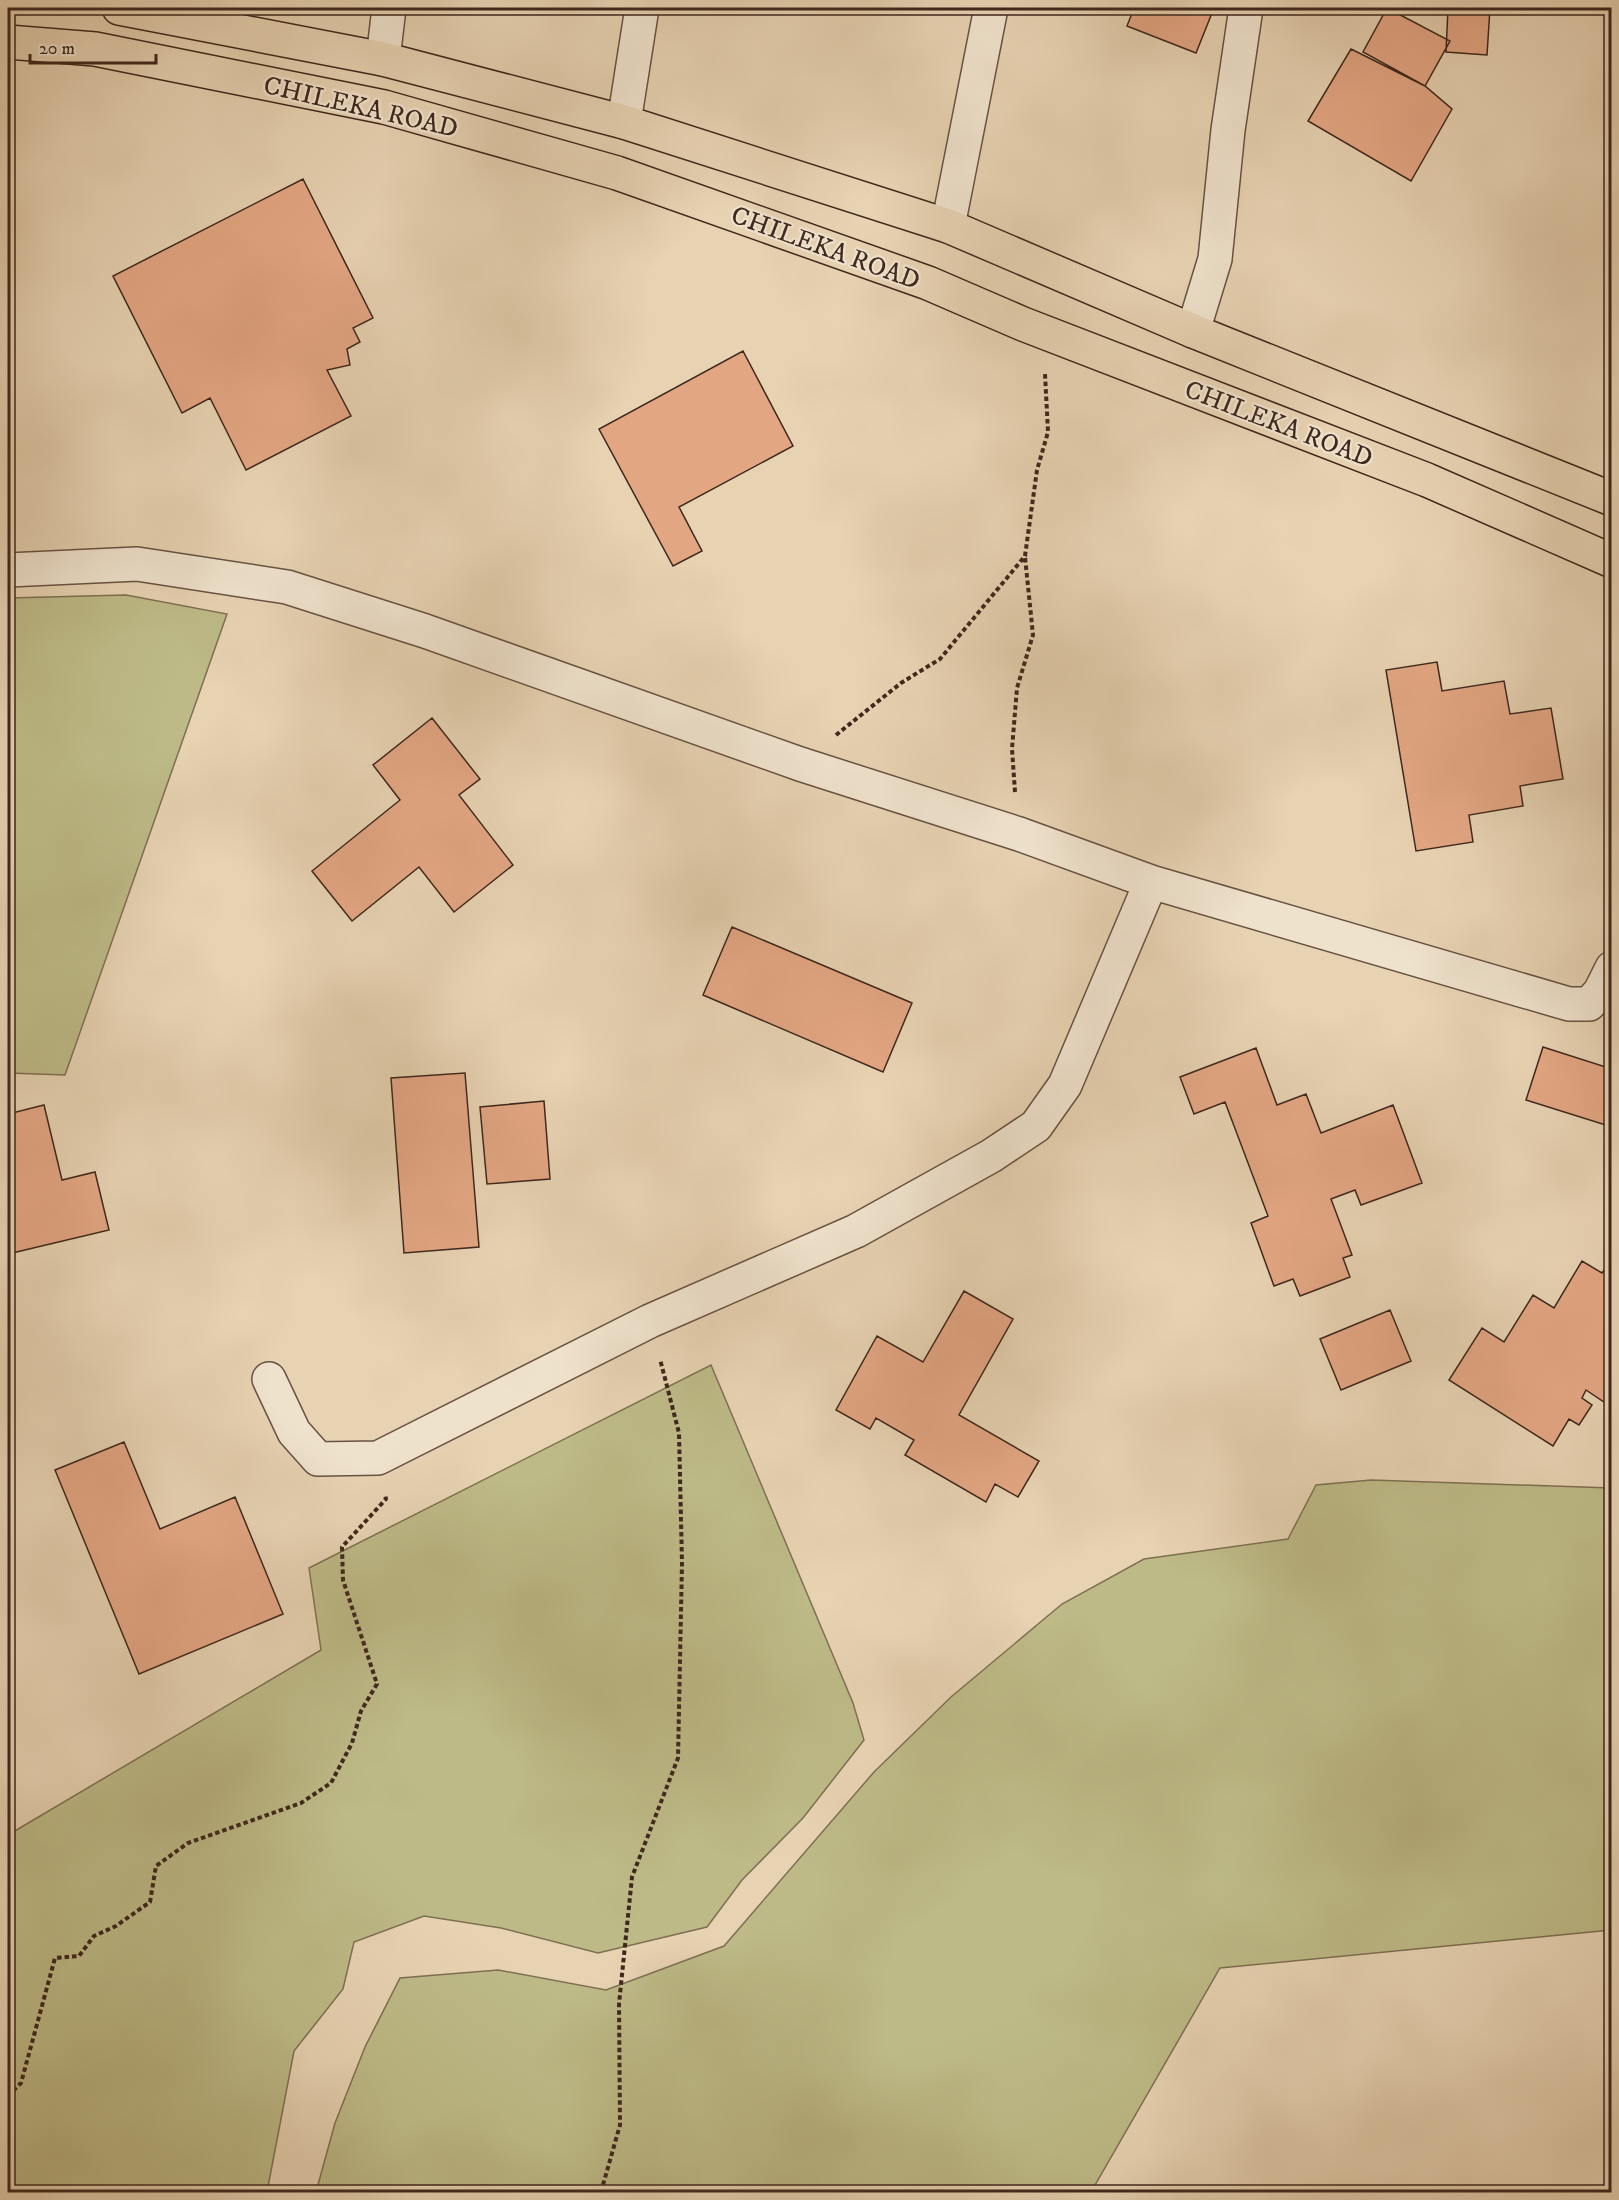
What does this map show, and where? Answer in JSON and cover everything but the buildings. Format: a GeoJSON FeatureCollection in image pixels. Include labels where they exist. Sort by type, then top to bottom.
{"type":"FeatureCollection","features":[{"type":"Feature","properties":{"kind":"highway","name":"CHILEKA ROAD"},"geometry":{"type":"LineString","coordinates":[[119,8],[383,59],[624,122],[948,226],[1193,331],[1611,499]]}},
{"type":"Feature","properties":{"kind":"highway","name":"CHILEKA ROAD"},"geometry":{"type":"LineString","coordinates":[[8,42],[95,49],[384,107],[617,173],[928,283],[1023,324],[1427,480],[1611,561]]}},
{"type":"Feature","properties":{"kind":"street"},"geometry":{"type":"LineString","coordinates":[[383,59],[389,8]]}},
{"type":"Feature","properties":{"kind":"street"},"geometry":{"type":"LineString","coordinates":[[624,122],[642,8]]}},
{"type":"Feature","properties":{"kind":"street"},"geometry":{"type":"LineString","coordinates":[[948,226],[991,8]]}},
{"type":"Feature","properties":{"kind":"street"},"geometry":{"type":"LineString","coordinates":[[1193,331],[1215,259],[1228,130],[1246,8]]}},
{"type":"Feature","properties":{"kind":"street"},"geometry":{"type":"LineString","coordinates":[[8,570],[137,564],[287,586],[425,631],[800,764],[1019,834],[1151,882],[1569,1004],[1589,1004],[1600,992],[1611,968]]}},
{"type":"Feature","properties":{"kind":"street"},"geometry":{"type":"LineString","coordinates":[[269,1378],[294,1432],[318,1459],[378,1458],[650,1321],[856,1231],[991,1156],[1036,1126],[1065,1085],[1151,882]]}},
{"type":"Feature","properties":{"kind":"path"},"geometry":{"type":"LineString","coordinates":[[1019,834],[1012,749],[1017,688],[1034,635],[1025,556],[1037,470],[1048,432],[1047,379],[1023,324]]}},
{"type":"Feature","properties":{"kind":"path"},"geometry":{"type":"LineString","coordinates":[[800,764],[902,684],[940,659],[1025,556]]}},
{"type":"Feature","properties":{"kind":"path"},"geometry":{"type":"LineString","coordinates":[[601,2193],[620,2126],[619,2004],[632,1877],[678,1758],[682,1563],[679,1433],[650,1321]]}},
{"type":"Feature","properties":{"kind":"path"},"geometry":{"type":"LineString","coordinates":[[8,2096],[21,2083],[55,1958],[79,1956],[94,1936],[116,1926],[150,1902],[156,1866],[188,1843],[301,1803],[331,1783],[352,1743],[361,1710],[377,1684],[343,1580],[342,1548],[386,1499],[378,1458]]}},
{"type":"Feature","properties":{"kind":"shaded area"},"geometry":{"type":"Polygon","coordinates":[[[126,595],[227,614],[65,1075],[8,1073],[8,598],[126,595]]]}},
{"type":"Feature","properties":{"kind":"shaded area"},"geometry":{"type":"Polygon","coordinates":[[[711,1365],[853,1703],[864,1740],[803,1818],[742,1880],[707,1927],[598,1953],[501,1928],[424,1916],[354,1942],[343,1989],[294,2051],[267,2192],[8,2192],[8,1835],[321,1650],[309,1568],[711,1365]]]}},
{"type":"Feature","properties":{"kind":"shaded area"},"geometry":{"type":"Polygon","coordinates":[[[1371,1480],[1611,1488],[1611,1930],[1220,1968],[1091,2192],[316,2192],[335,2123],[365,2047],[400,1978],[498,1970],[606,1990],[724,1946],[874,1772],[951,1697],[1062,1604],[1144,1559],[1288,1539],[1316,1485],[1371,1480]]]}}]}
